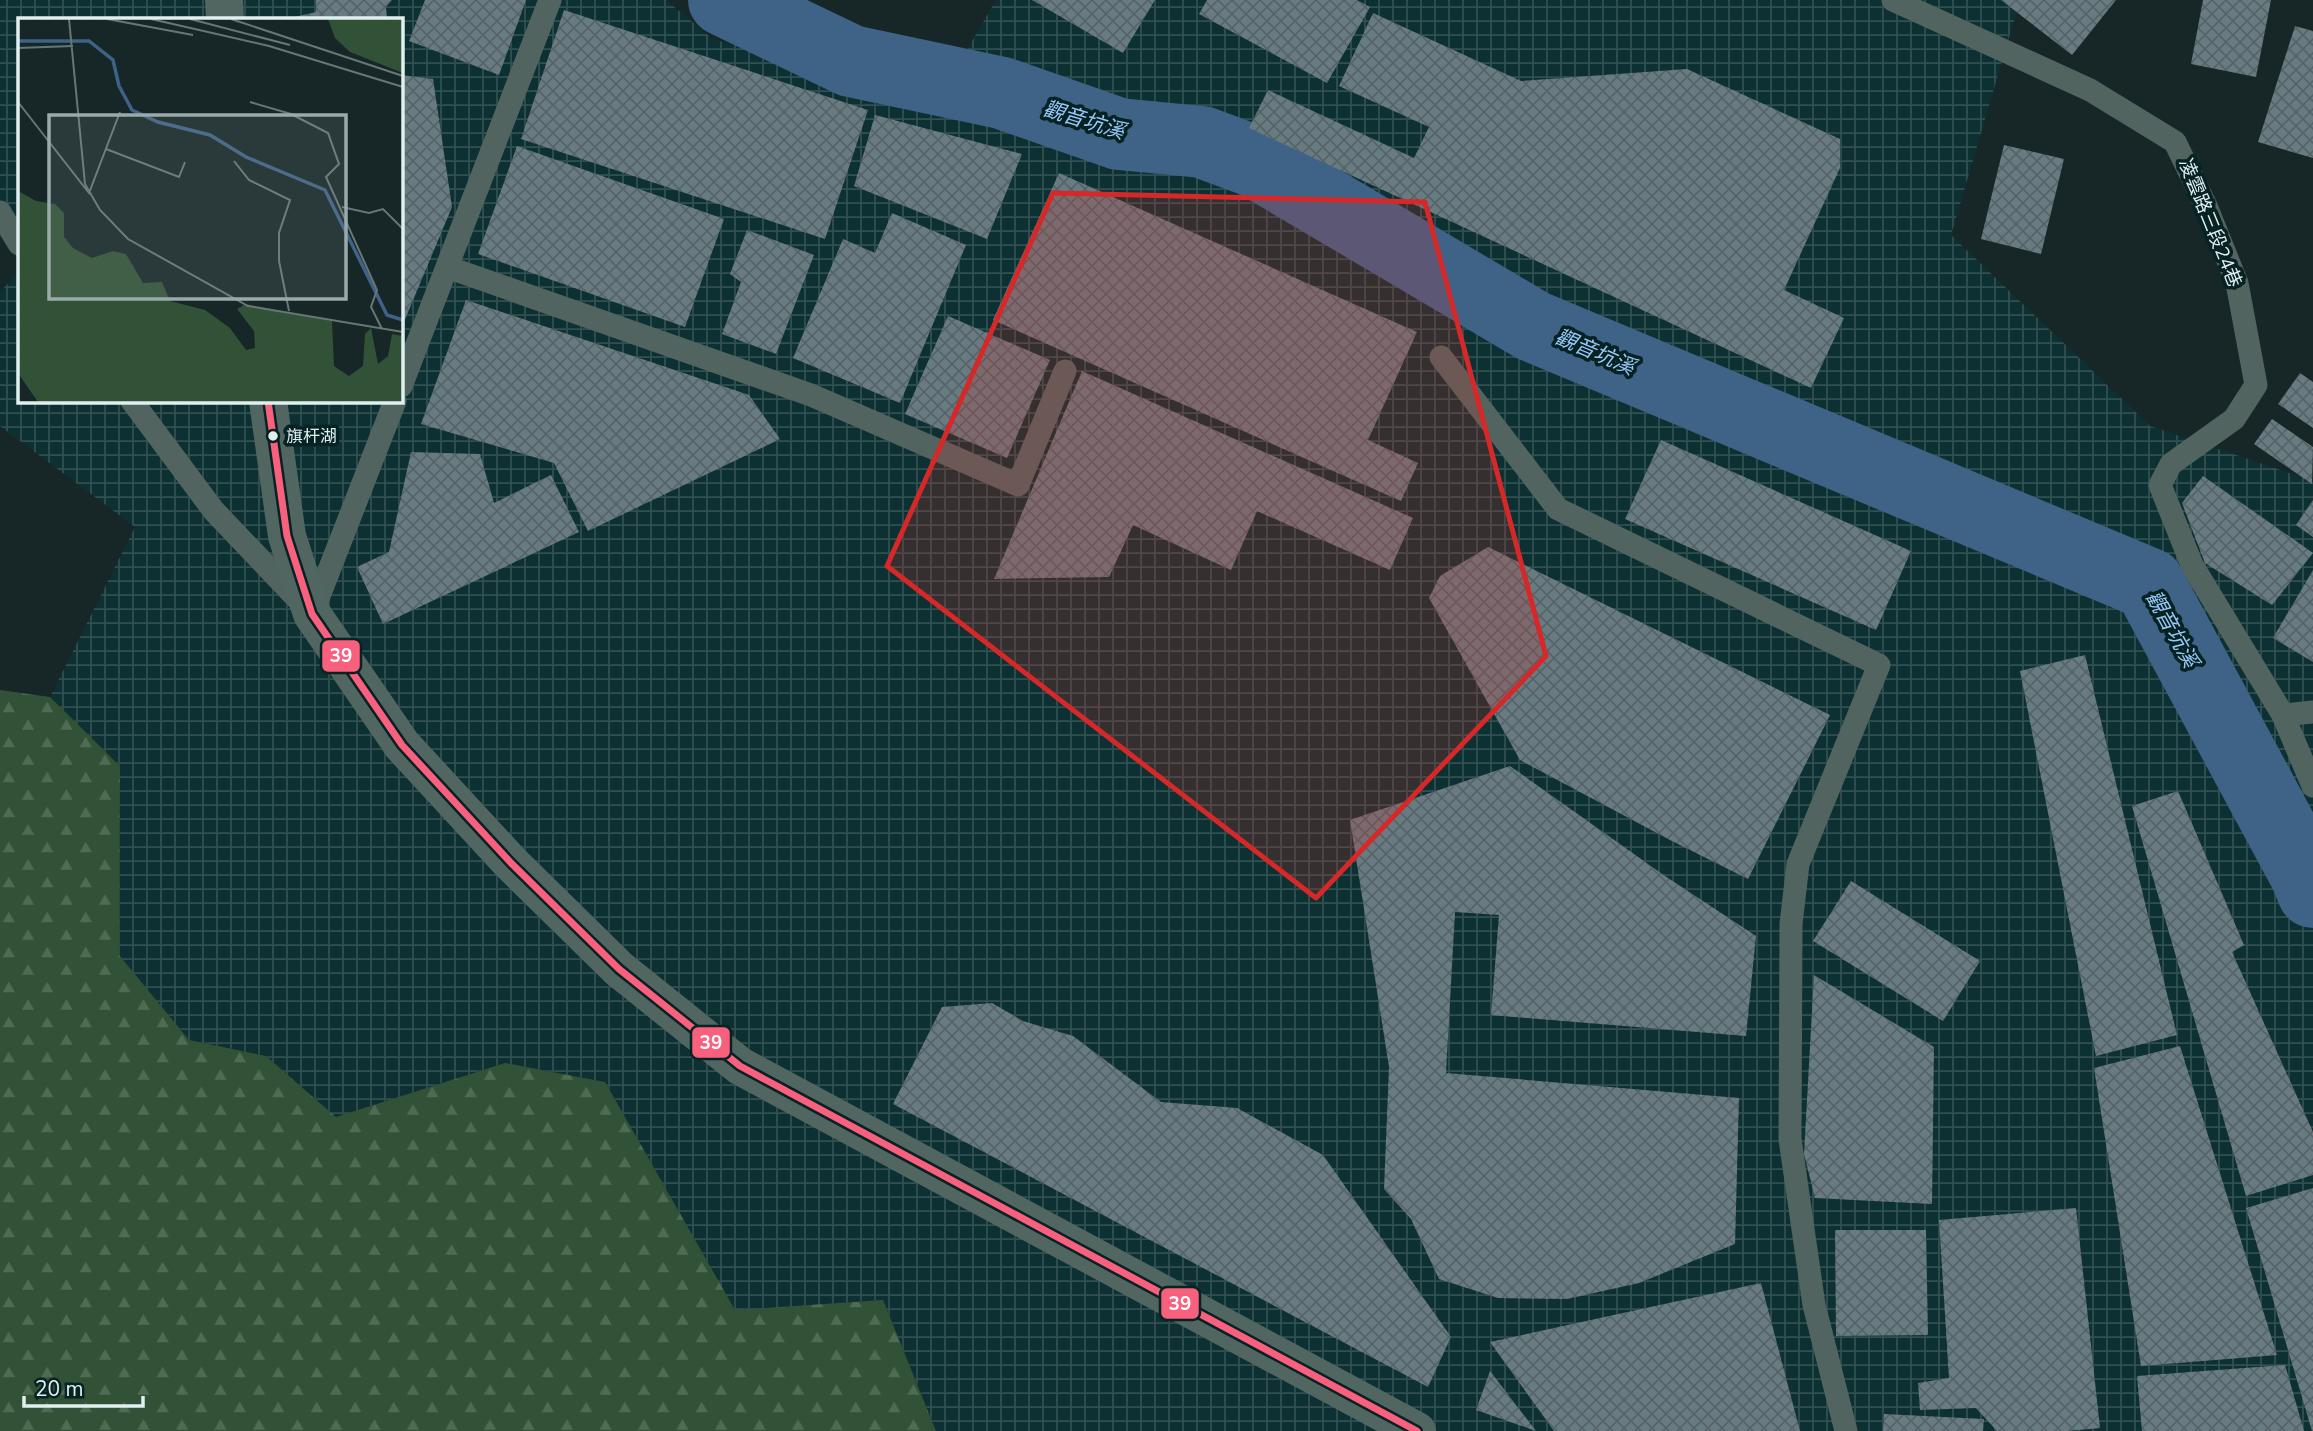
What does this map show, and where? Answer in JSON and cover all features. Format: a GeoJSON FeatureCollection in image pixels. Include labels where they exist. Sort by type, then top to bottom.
{"type":"FeatureCollection","features":[{"type":"Feature","properties":{"kind":"street"},"geometry":{"type":"LineString","coordinates":[[224,0],[225,18]]}},
{"type":"Feature","properties":{"kind":"street"},"geometry":{"type":"LineString","coordinates":[[268,402],[287,536],[312,614],[401,745],[511,863],[619,970],[740,1066],[1417,1431]]}},
{"type":"Feature","properties":{"kind":"lane"},"geometry":{"type":"LineString","coordinates":[[402,383],[550,0]]}},
{"type":"Feature","properties":{"kind":"lane","name":"凌雲路三段24巷"},"geometry":{"type":"LineString","coordinates":[[1893,0],[2090,90],[2175,142],[2206,206],[2237,283],[2256,385],[2234,419],[2171,464],[2160,485],[2192,565],[2283,715],[2313,786]]}},
{"type":"Feature","properties":{"kind":"lane"},"geometry":{"type":"LineString","coordinates":[[0,212],[18,242]]}},
{"type":"Feature","properties":{"kind":"lane"},"geometry":{"type":"LineString","coordinates":[[447,267],[811,395],[1018,485],[1065,371]]}},
{"type":"Feature","properties":{"kind":"lane"},"geometry":{"type":"LineString","coordinates":[[1441,358],[1558,509],[1879,666],[1798,864],[1791,924],[1790,1139],[1814,1305],[1846,1431]]}},
{"type":"Feature","properties":{"kind":"lane"},"geometry":{"type":"LineString","coordinates":[[133,402],[214,511],[312,614],[395,402]]}},
{"type":"Feature","properties":{"kind":"lane"},"geometry":{"type":"LineString","coordinates":[[2283,715],[2313,712]]}},
{"type":"Feature","properties":{"kind":"highlighted area"},"geometry":{"type":"Polygon","coordinates":[[[1053,193],[1425,202],[1546,656],[1316,898],[887,566],[1053,193]]]}},
{"type":"Feature","properties":{"kind":"shaded area"},"geometry":{"type":"Polygon","coordinates":[[[0,0],[666,0],[714,40],[944,89],[996,0],[2020,0],[1951,235],[2150,426],[2313,481],[2313,1431],[936,1431],[883,1300],[735,1311],[605,1082],[505,1063],[336,1117],[266,1056],[189,1040],[119,956],[120,766],[50,697],[135,527],[0,426],[0,292],[18,273],[18,402],[402,402],[402,18],[18,18],[18,257],[0,238],[0,0]]]}},
{"type":"Feature","properties":{"kind":"green space"},"geometry":{"type":"Polygon","coordinates":[[[0,690],[50,697],[120,766],[119,955],[189,1040],[266,1056],[336,1117],[505,1063],[605,1082],[735,1310],[883,1300],[936,1431],[0,1431],[0,690]]]}},
{"type":"Feature","properties":{"kind":"building"},"geometry":{"type":"Polygon","coordinates":[[[316,0],[392,0],[386,7],[387,18],[290,18],[316,12],[316,0]]]}},
{"type":"Feature","properties":{"kind":"building"},"geometry":{"type":"Polygon","coordinates":[[[425,0],[526,0],[499,75],[409,41],[425,0]]]}},
{"type":"Feature","properties":{"kind":"building"},"geometry":{"type":"Polygon","coordinates":[[[1032,0],[1155,0],[1123,53],[1032,0]]]}},
{"type":"Feature","properties":{"kind":"building"},"geometry":{"type":"Polygon","coordinates":[[[1207,0],[1357,0],[1370,7],[1327,83],[1199,14],[1207,0]]]}},
{"type":"Feature","properties":{"kind":"building"},"geometry":{"type":"Polygon","coordinates":[[[2001,0],[2116,0],[2072,55],[2001,0]]]}},
{"type":"Feature","properties":{"kind":"building"},"geometry":{"type":"Polygon","coordinates":[[[2203,0],[2271,0],[2256,77],[2191,64],[2203,0]]]}},
{"type":"Feature","properties":{"kind":"building"},"geometry":{"type":"Polygon","coordinates":[[[564,10],[868,110],[825,239],[521,139],[564,10]]]}},
{"type":"Feature","properties":{"kind":"building"},"geometry":{"type":"Polygon","coordinates":[[[1373,13],[1521,81],[1687,69],[1840,139],[1840,168],[1784,290],[1844,318],[1811,388],[1249,128],[1268,90],[1414,158],[1429,127],[1339,86],[1373,13]]]}},
{"type":"Feature","properties":{"kind":"building"},"geometry":{"type":"Polygon","coordinates":[[[2295,26],[2313,31],[2313,158],[2258,142],[2295,26]]]}},
{"type":"Feature","properties":{"kind":"building"},"geometry":{"type":"Polygon","coordinates":[[[402,75],[433,79],[452,207],[402,327],[402,75]]]}},
{"type":"Feature","properties":{"kind":"building"},"geometry":{"type":"Polygon","coordinates":[[[875,115],[1022,154],[987,239],[854,186],[875,115]]]}},
{"type":"Feature","properties":{"kind":"building"},"geometry":{"type":"Polygon","coordinates":[[[2004,145],[2064,159],[2041,254],[1981,239],[2004,145]]]}},
{"type":"Feature","properties":{"kind":"building"},"geometry":{"type":"Polygon","coordinates":[[[517,146],[724,219],[685,327],[478,254],[517,146]]]}},
{"type":"Feature","properties":{"kind":"building"},"geometry":{"type":"Polygon","coordinates":[[[1059,173],[1417,332],[1368,440],[1418,463],[1401,501],[993,320],[1059,173]]]}},
{"type":"Feature","properties":{"kind":"building"},"geometry":{"type":"Polygon","coordinates":[[[892,213],[966,245],[900,403],[793,358],[843,239],[875,253],[892,213]]]}},
{"type":"Feature","properties":{"kind":"building"},"geometry":{"type":"Polygon","coordinates":[[[747,230],[814,255],[776,354],[722,334],[741,282],[730,274],[747,230]]]}},
{"type":"Feature","properties":{"kind":"building"},"geometry":{"type":"Polygon","coordinates":[[[466,300],[749,395],[780,439],[588,531],[554,463],[421,424],[466,300]]]}},
{"type":"Feature","properties":{"kind":"building"},"geometry":{"type":"Polygon","coordinates":[[[948,316],[1050,360],[1007,458],[905,414],[948,316]]]}},
{"type":"Feature","properties":{"kind":"building"},"geometry":{"type":"Polygon","coordinates":[[[1082,371],[1413,518],[1390,570],[1257,511],[1231,570],[1133,525],[1109,577],[994,579],[1082,371]]]}},
{"type":"Feature","properties":{"kind":"building"},"geometry":{"type":"Polygon","coordinates":[[[2300,373],[2313,382],[2313,428],[2278,404],[2300,373]]]}},
{"type":"Feature","properties":{"kind":"building"},"geometry":{"type":"Polygon","coordinates":[[[2272,419],[2313,447],[2312,484],[2254,444],[2272,419]]]}},
{"type":"Feature","properties":{"kind":"building"},"geometry":{"type":"Polygon","coordinates":[[[1661,440],[1911,551],[1876,630],[1625,519],[1661,440]]]}},
{"type":"Feature","properties":{"kind":"building"},"geometry":{"type":"Polygon","coordinates":[[[411,452],[480,454],[494,503],[551,475],[579,532],[383,624],[357,567],[389,552],[411,452]]]}},
{"type":"Feature","properties":{"kind":"building"},"geometry":{"type":"Polygon","coordinates":[[[2203,476],[2313,553],[2272,605],[2205,563],[2182,503],[2203,476]]]}},
{"type":"Feature","properties":{"kind":"building"},"geometry":{"type":"Polygon","coordinates":[[[2313,500],[2313,537],[2296,525],[2313,500]]]}},
{"type":"Feature","properties":{"kind":"building"},"geometry":{"type":"Polygon","coordinates":[[[1488,547],[1830,715],[1748,879],[1520,760],[1429,598],[1440,576],[1488,547]]]}},
{"type":"Feature","properties":{"kind":"building"},"geometry":{"type":"Polygon","coordinates":[[[2313,570],[2313,662],[2273,638],[2313,570]]]}},
{"type":"Feature","properties":{"kind":"building"},"geometry":{"type":"Polygon","coordinates":[[[2085,655],[2177,1035],[2096,1056],[2020,671],[2085,655]]]}},
{"type":"Feature","properties":{"kind":"building"},"geometry":{"type":"Polygon","coordinates":[[[1510,766],[1665,876],[1756,936],[1746,1036],[1491,1015],[1499,915],[1455,912],[1446,1073],[1739,1098],[1735,1244],[1639,1283],[1567,1299],[1498,1298],[1439,1279],[1411,1219],[1384,1189],[1389,1067],[1350,820],[1510,766]]]}},
{"type":"Feature","properties":{"kind":"building"},"geometry":{"type":"Polygon","coordinates":[[[2178,791],[2244,945],[2232,952],[2313,1132],[2313,1175],[2246,1196],[2132,806],[2178,791]]]}},
{"type":"Feature","properties":{"kind":"building"},"geometry":{"type":"Polygon","coordinates":[[[1851,881],[1980,961],[1943,1021],[1813,941],[1851,881]]]}},
{"type":"Feature","properties":{"kind":"building"},"geometry":{"type":"Polygon","coordinates":[[[1814,975],[1934,1047],[1932,1204],[1815,1198],[1804,1154],[1814,975]]]}},
{"type":"Feature","properties":{"kind":"building"},"geometry":{"type":"Polygon","coordinates":[[[992,1003],[1023,1021],[1073,1036],[1161,1102],[1237,1108],[1323,1155],[1451,1337],[1428,1387],[893,1104],[942,1007],[992,1003]]]}},
{"type":"Feature","properties":{"kind":"building"},"geometry":{"type":"Polygon","coordinates":[[[2180,1046],[2277,1355],[2141,1366],[2094,1068],[2180,1046]]]}},
{"type":"Feature","properties":{"kind":"building"},"geometry":{"type":"Polygon","coordinates":[[[2313,1188],[2313,1431],[2312,1431],[2246,1208],[2313,1188]]]}},
{"type":"Feature","properties":{"kind":"building"},"geometry":{"type":"Polygon","coordinates":[[[2076,1208],[2100,1428],[1997,1431],[1976,1408],[1920,1410],[1918,1383],[1949,1378],[1939,1220],[2076,1208]]]}},
{"type":"Feature","properties":{"kind":"building"},"geometry":{"type":"Polygon","coordinates":[[[1835,1230],[1926,1230],[1928,1335],[1836,1336],[1835,1230]]]}},
{"type":"Feature","properties":{"kind":"building"},"geometry":{"type":"Polygon","coordinates":[[[1761,1283],[1800,1431],[1554,1431],[1490,1342],[1761,1283]]]}},
{"type":"Feature","properties":{"kind":"building"},"geometry":{"type":"Polygon","coordinates":[[[2285,1365],[2304,1431],[2142,1431],[2137,1376],[2285,1365]]]}},
{"type":"Feature","properties":{"kind":"building"},"geometry":{"type":"Polygon","coordinates":[[[1490,1371],[1536,1431],[1476,1410],[1490,1371]]]}},
{"type":"Feature","properties":{"kind":"building"},"geometry":{"type":"Polygon","coordinates":[[[1884,1414],[1984,1419],[1983,1431],[1883,1431],[1884,1414]]]}},
{"type":"Feature","properties":{"kind":"waterway","name":"觀音坑溪"},"geometry":{"type":"LineString","coordinates":[[724,0],[851,61],[1002,93],[1119,134],[1202,142],[1256,162],[1533,326],[2149,584],[2313,892]]}},
{"type":"Feature","properties":{"kind":"transit line","name":"39"},"geometry":{"type":"LineString","coordinates":[[268,402],[287,536],[312,614],[402,745],[511,863],[619,969],[740,1066],[1417,1431]]}},
{"type":"Feature","properties":{"kind":"place","name":"旗杆湖"},"geometry":{"type":"Point","coordinates":[273,436]}}]}
